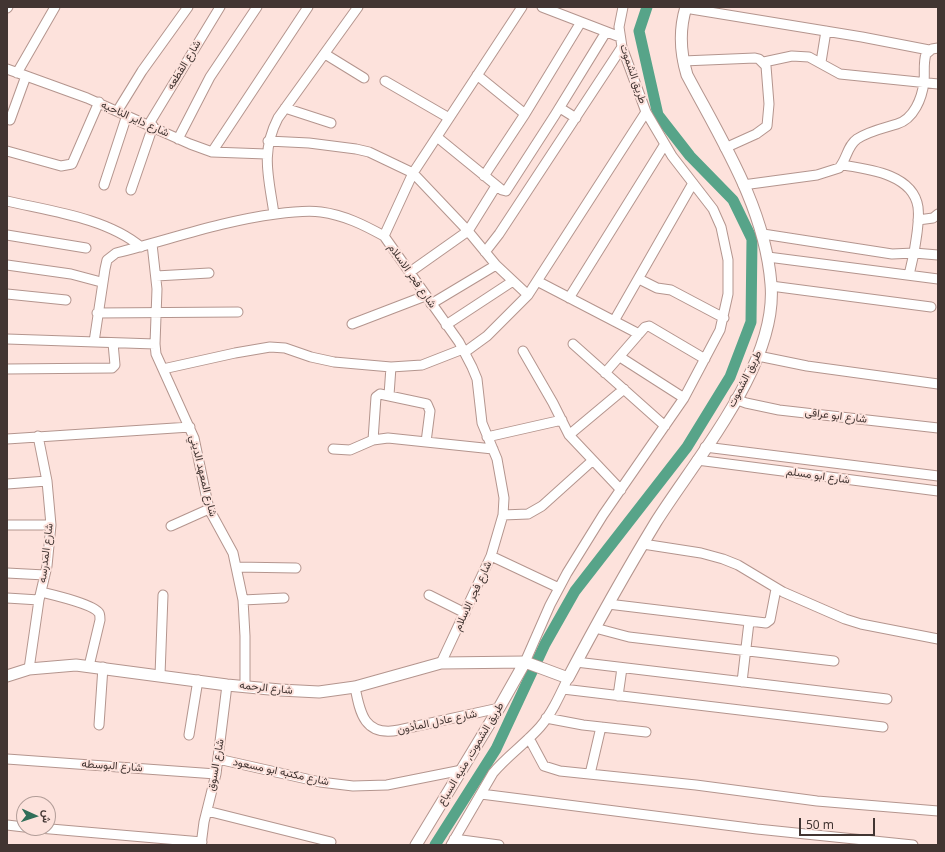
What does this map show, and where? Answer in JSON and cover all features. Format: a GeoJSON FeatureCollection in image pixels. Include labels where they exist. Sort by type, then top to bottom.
{"type":"FeatureCollection","features":[{"type":"Feature","properties":{"kind":"street"},"geometry":{"type":"LineString","coordinates":[[16,73],[55,7]]}},
{"type":"Feature","properties":{"kind":"street"},"geometry":{"type":"LineString","coordinates":[[118,110],[142,71],[188,7]]}},
{"type":"Feature","properties":{"kind":"street","name":"شارع القطعه"},"geometry":{"type":"LineString","coordinates":[[132,190],[151,125],[220,7]]}},
{"type":"Feature","properties":{"kind":"street"},"geometry":{"type":"LineString","coordinates":[[178,138],[210,77],[256,7]]}},
{"type":"Feature","properties":{"kind":"street"},"geometry":{"type":"LineString","coordinates":[[212,152],[308,7]]}},
{"type":"Feature","properties":{"kind":"street"},"geometry":{"type":"LineString","coordinates":[[274,214],[266,154],[268,142],[278,118],[326,54],[358,7]]}},
{"type":"Feature","properties":{"kind":"street"},"geometry":{"type":"LineString","coordinates":[[384,236],[413,173],[522,7]]}},
{"type":"Feature","properties":{"kind":"street"},"geometry":{"type":"LineString","coordinates":[[542,7],[620,37]]}},
{"type":"Feature","properties":{"kind":"street","name":"طريق الشموت"},"geometry":{"type":"LineString","coordinates":[[528,662],[559,588],[603,515],[684,398],[720,330],[724,318],[728,277],[726,244],[713,209],[665,144],[646,112],[622,47],[620,37],[620,16],[623,7]]}},
{"type":"Feature","properties":{"kind":"street"},"geometry":{"type":"LineString","coordinates":[[686,8],[933,49]]}},
{"type":"Feature","properties":{"kind":"street","name":"طريق الشموت"},"geometry":{"type":"LineString","coordinates":[[568,678],[608,604],[643,544],[735,399],[758,356],[766,334],[772,286],[763,234],[744,185],[687,75],[683,62],[681,28],[686,8]]}},
{"type":"Feature","properties":{"kind":"street"},"geometry":{"type":"LineString","coordinates":[[484,176],[525,114],[581,22]]}},
{"type":"Feature","properties":{"kind":"street"},"geometry":{"type":"LineString","coordinates":[[822,62],[826,31]]}},
{"type":"Feature","properties":{"kind":"street"},"geometry":{"type":"LineString","coordinates":[[437,137],[496,186],[504,191],[509,188],[606,32]]}},
{"type":"Feature","properties":{"kind":"street"},"geometry":{"type":"LineString","coordinates":[[485,252],[500,234],[622,47]]}},
{"type":"Feature","properties":{"kind":"street"},"geometry":{"type":"LineString","coordinates":[[744,185],[829,172],[842,165],[850,147],[857,139],[867,133],[900,123],[908,118],[915,110],[924,83],[925,57],[933,49]]}},
{"type":"Feature","properties":{"kind":"street"},"geometry":{"type":"LineString","coordinates":[[326,54],[364,78]]}},
{"type":"Feature","properties":{"kind":"street"},"geometry":{"type":"LineString","coordinates":[[683,62],[755,58],[764,62],[799,56],[809,57],[822,62],[840,74],[938,84]]}},
{"type":"Feature","properties":{"kind":"street"},"geometry":{"type":"LineString","coordinates":[[725,148],[760,132],[767,126],[769,104],[767,70],[764,62]]}},
{"type":"Feature","properties":{"kind":"street","name":"شارع داير الناحيه"},"geometry":{"type":"LineString","coordinates":[[7,69],[99,102],[212,152],[266,154]]}},
{"type":"Feature","properties":{"kind":"street"},"geometry":{"type":"LineString","coordinates":[[476,75],[525,114]]}},
{"type":"Feature","properties":{"kind":"street"},"geometry":{"type":"LineString","coordinates":[[10,120],[26,76]]}},
{"type":"Feature","properties":{"kind":"street"},"geometry":{"type":"LineString","coordinates":[[384,81],[449,118]]}},
{"type":"Feature","properties":{"kind":"street"},"geometry":{"type":"LineString","coordinates":[[7,150],[61,166],[72,164],[99,102]]}},
{"type":"Feature","properties":{"kind":"street"},"geometry":{"type":"LineString","coordinates":[[285,108],[331,123]]}},
{"type":"Feature","properties":{"kind":"street"},"geometry":{"type":"LineString","coordinates":[[560,108],[576,118]]}},
{"type":"Feature","properties":{"kind":"street"},"geometry":{"type":"LineString","coordinates":[[163,369],[235,353],[279,346],[311,357],[334,362],[391,367],[422,365],[464,350],[487,336],[528,295],[646,112]]}},
{"type":"Feature","properties":{"kind":"street"},"geometry":{"type":"LineString","coordinates":[[104,185],[127,115]]}},
{"type":"Feature","properties":{"kind":"street"},"geometry":{"type":"LineString","coordinates":[[268,142],[309,144],[356,149],[369,152],[413,173],[468,230],[496,265],[528,295]]}},
{"type":"Feature","properties":{"kind":"street"},"geometry":{"type":"LineString","coordinates":[[569,298],[665,144]]}},
{"type":"Feature","properties":{"kind":"street"},"geometry":{"type":"LineString","coordinates":[[842,165],[878,172],[906,185],[915,195],[918,207],[918,220],[914,253],[909,276]]}},
{"type":"Feature","properties":{"kind":"street"},"geometry":{"type":"LineString","coordinates":[[614,321],[693,183]]}},
{"type":"Feature","properties":{"kind":"street"},"geometry":{"type":"LineString","coordinates":[[410,272],[468,230],[496,186]]}},
{"type":"Feature","properties":{"kind":"street"},"geometry":{"type":"LineString","coordinates":[[7,201],[90,221],[127,236],[141,247]]}},
{"type":"Feature","properties":{"kind":"street","name":"شارع فجر الاسلام"},"geometry":{"type":"LineString","coordinates":[[94,342],[101,282],[107,260],[111,256],[211,226],[274,214],[309,211],[322,212],[351,220],[384,236],[464,350],[477,379],[482,423],[493,449],[502,483],[504,498],[502,515],[491,556],[441,663]]}},
{"type":"Feature","properties":{"kind":"street"},"geometry":{"type":"LineString","coordinates":[[918,220],[933,218],[938,214]]}},
{"type":"Feature","properties":{"kind":"street"},"geometry":{"type":"LineString","coordinates":[[763,234],[892,254],[914,253],[938,255]]}},
{"type":"Feature","properties":{"kind":"street"},"geometry":{"type":"LineString","coordinates":[[7,238],[86,248]]}},
{"type":"Feature","properties":{"kind":"street","name":"شارع المعهد الديني"},"geometry":{"type":"LineString","coordinates":[[152,244],[156,276],[157,312],[155,344],[163,369],[194,438],[209,509],[233,553],[243,600],[245,636],[244,686]]}},
{"type":"Feature","properties":{"kind":"street"},"geometry":{"type":"LineString","coordinates":[[768,257],[938,279]]}},
{"type":"Feature","properties":{"kind":"street"},"geometry":{"type":"LineString","coordinates":[[7,265],[71,274],[101,282]]}},
{"type":"Feature","properties":{"kind":"street"},"geometry":{"type":"LineString","coordinates":[[431,304],[496,265]]}},
{"type":"Feature","properties":{"kind":"street"},"geometry":{"type":"LineString","coordinates":[[156,276],[209,273]]}},
{"type":"Feature","properties":{"kind":"street"},"geometry":{"type":"LineString","coordinates":[[639,278],[657,288],[671,290],[724,318]]}},
{"type":"Feature","properties":{"kind":"street"},"geometry":{"type":"LineString","coordinates":[[446,325],[513,281]]}},
{"type":"Feature","properties":{"kind":"street"},"geometry":{"type":"LineString","coordinates":[[537,281],[639,334]]}},
{"type":"Feature","properties":{"kind":"street"},"geometry":{"type":"LineString","coordinates":[[772,286],[931,307]]}},
{"type":"Feature","properties":{"kind":"street"},"geometry":{"type":"LineString","coordinates":[[7,294],[66,300]]}},
{"type":"Feature","properties":{"kind":"street"},"geometry":{"type":"LineString","coordinates":[[352,324],[425,296]]}},
{"type":"Feature","properties":{"kind":"street"},"geometry":{"type":"LineString","coordinates":[[97,313],[238,312]]}},
{"type":"Feature","properties":{"kind":"street"},"geometry":{"type":"LineString","coordinates":[[605,373],[645,327],[653,328],[705,359]]}},
{"type":"Feature","properties":{"kind":"street"},"geometry":{"type":"LineString","coordinates":[[7,339],[155,344]]}},
{"type":"Feature","properties":{"kind":"street"},"geometry":{"type":"LineString","coordinates":[[7,369],[112,368],[115,365],[113,343]]}},
{"type":"Feature","properties":{"kind":"street"},"geometry":{"type":"LineString","coordinates":[[573,344],[665,426]]}},
{"type":"Feature","properties":{"kind":"street"},"geometry":{"type":"LineString","coordinates":[[522,351],[562,420],[569,435],[620,490]]}},
{"type":"Feature","properties":{"kind":"street"},"geometry":{"type":"LineString","coordinates":[[758,356],[807,366],[938,384]]}},
{"type":"Feature","properties":{"kind":"street"},"geometry":{"type":"LineString","coordinates":[[620,357],[684,398]]}},
{"type":"Feature","properties":{"kind":"street"},"geometry":{"type":"LineString","coordinates":[[389,395],[391,367]]}},
{"type":"Feature","properties":{"kind":"street"},"geometry":{"type":"LineString","coordinates":[[569,435],[624,389]]}},
{"type":"Feature","properties":{"kind":"street"},"geometry":{"type":"LineString","coordinates":[[373,440],[376,397],[380,394],[427,404],[430,411],[426,442]]}},
{"type":"Feature","properties":{"kind":"street","name":"شارع ابو عراقى"},"geometry":{"type":"LineString","coordinates":[[735,399],[746,403],[779,410],[938,428]]}},
{"type":"Feature","properties":{"kind":"street"},"geometry":{"type":"LineString","coordinates":[[487,437],[562,420]]}},
{"type":"Feature","properties":{"kind":"street"},"geometry":{"type":"LineString","coordinates":[[7,439],[190,427]]}},
{"type":"Feature","properties":{"kind":"street","name":"شارع المدرسه"},"geometry":{"type":"LineString","coordinates":[[29,669],[40,596],[45,575],[51,525],[47,481],[38,436]]}},
{"type":"Feature","properties":{"kind":"street"},"geometry":{"type":"LineString","coordinates":[[333,449],[350,450],[373,440],[388,438],[493,449]]}},
{"type":"Feature","properties":{"kind":"street"},"geometry":{"type":"LineString","coordinates":[[705,447],[889,477],[938,476]]}},
{"type":"Feature","properties":{"kind":"street","name":"شارع ابو مسلم"},"geometry":{"type":"LineString","coordinates":[[697,460],[889,477],[938,491]]}},
{"type":"Feature","properties":{"kind":"street"},"geometry":{"type":"LineString","coordinates":[[502,515],[528,514],[542,506],[592,461]]}},
{"type":"Feature","properties":{"kind":"street"},"geometry":{"type":"LineString","coordinates":[[7,484],[47,481]]}},
{"type":"Feature","properties":{"kind":"street"},"geometry":{"type":"LineString","coordinates":[[171,526],[209,509]]}},
{"type":"Feature","properties":{"kind":"street"},"geometry":{"type":"LineString","coordinates":[[7,525],[51,525]]}},
{"type":"Feature","properties":{"kind":"street"},"geometry":{"type":"LineString","coordinates":[[643,544],[701,553],[723,559],[738,564],[776,589],[845,619],[861,624],[938,639]]}},
{"type":"Feature","properties":{"kind":"street"},"geometry":{"type":"LineString","coordinates":[[491,556],[559,588]]}},
{"type":"Feature","properties":{"kind":"street"},"geometry":{"type":"LineString","coordinates":[[236,567],[296,568]]}},
{"type":"Feature","properties":{"kind":"street"},"geometry":{"type":"LineString","coordinates":[[7,573],[45,575]]}},
{"type":"Feature","properties":{"kind":"street"},"geometry":{"type":"LineString","coordinates":[[608,604],[749,622],[768,623],[776,589]]}},
{"type":"Feature","properties":{"kind":"street"},"geometry":{"type":"LineString","coordinates":[[160,675],[164,595]]}},
{"type":"Feature","properties":{"kind":"street"},"geometry":{"type":"LineString","coordinates":[[429,595],[465,613]]}},
{"type":"Feature","properties":{"kind":"street"},"geometry":{"type":"LineString","coordinates":[[7,598],[40,596],[94,609],[99,614],[100,620],[89,666]]}},
{"type":"Feature","properties":{"kind":"street"},"geometry":{"type":"LineString","coordinates":[[243,600],[284,598]]}},
{"type":"Feature","properties":{"kind":"street"},"geometry":{"type":"LineString","coordinates":[[742,682],[749,622]]}},
{"type":"Feature","properties":{"kind":"street"},"geometry":{"type":"LineString","coordinates":[[595,628],[619,636],[834,661]]}},
{"type":"Feature","properties":{"kind":"street"},"geometry":{"type":"LineString","coordinates":[[499,845],[453,842],[501,763],[530,738],[546,718],[568,678],[528,662]]}},
{"type":"Feature","properties":{"kind":"street","name":"شارع الرحمه"},"geometry":{"type":"LineString","coordinates":[[7,676],[29,669],[62,665],[89,666],[227,685],[319,692],[355,687],[441,663],[528,662]]}},
{"type":"Feature","properties":{"kind":"street","name":"طريق الشموت, منيه السباع"},"geometry":{"type":"LineString","coordinates":[[416,845],[528,662]]}},
{"type":"Feature","properties":{"kind":"street"},"geometry":{"type":"LineString","coordinates":[[576,662],[887,699]]}},
{"type":"Feature","properties":{"kind":"street"},"geometry":{"type":"LineString","coordinates":[[99,725],[103,667]]}},
{"type":"Feature","properties":{"kind":"street"},"geometry":{"type":"LineString","coordinates":[[618,696],[622,668]]}},
{"type":"Feature","properties":{"kind":"street"},"geometry":{"type":"LineString","coordinates":[[189,735],[198,680]]}},
{"type":"Feature","properties":{"kind":"street","name":"شارع السوق"},"geometry":{"type":"LineString","coordinates":[[202,843],[207,811],[216,774],[227,685]]}},
{"type":"Feature","properties":{"kind":"street","name":"شارع عادل المأذون"},"geometry":{"type":"LineString","coordinates":[[355,687],[362,716],[367,723],[382,731],[399,730],[499,708]]}},
{"type":"Feature","properties":{"kind":"street"},"geometry":{"type":"LineString","coordinates":[[563,689],[882,727]]}},
{"type":"Feature","properties":{"kind":"street"},"geometry":{"type":"LineString","coordinates":[[546,718],[600,727],[646,732]]}},
{"type":"Feature","properties":{"kind":"street"},"geometry":{"type":"LineString","coordinates":[[590,774],[600,727]]}},
{"type":"Feature","properties":{"kind":"street"},"geometry":{"type":"LineString","coordinates":[[530,738],[544,766],[560,771],[696,785],[817,801],[938,811]]}},
{"type":"Feature","properties":{"kind":"street","name":"شارع البوسطه"},"geometry":{"type":"LineString","coordinates":[[7,759],[216,774]]}},
{"type":"Feature","properties":{"kind":"street","name":"شارع مكتبه ابو مسعود"},"geometry":{"type":"LineString","coordinates":[[218,759],[320,782],[353,786],[387,785],[462,770]]}},
{"type":"Feature","properties":{"kind":"street"},"geometry":{"type":"LineString","coordinates":[[481,794],[757,829],[913,845]]}},
{"type":"Feature","properties":{"kind":"street"},"geometry":{"type":"LineString","coordinates":[[207,811],[331,842]]}},
{"type":"Feature","properties":{"kind":"street"},"geometry":{"type":"LineString","coordinates":[[56,830],[202,843]]}},
{"type":"Feature","properties":{"kind":"waterway"},"geometry":{"type":"LineString","coordinates":[[435,845],[496,749],[545,644],[575,591],[687,447],[730,377],[751,322],[752,239],[733,200],[690,156],[658,115],[639,31],[647,7]]}}]}
